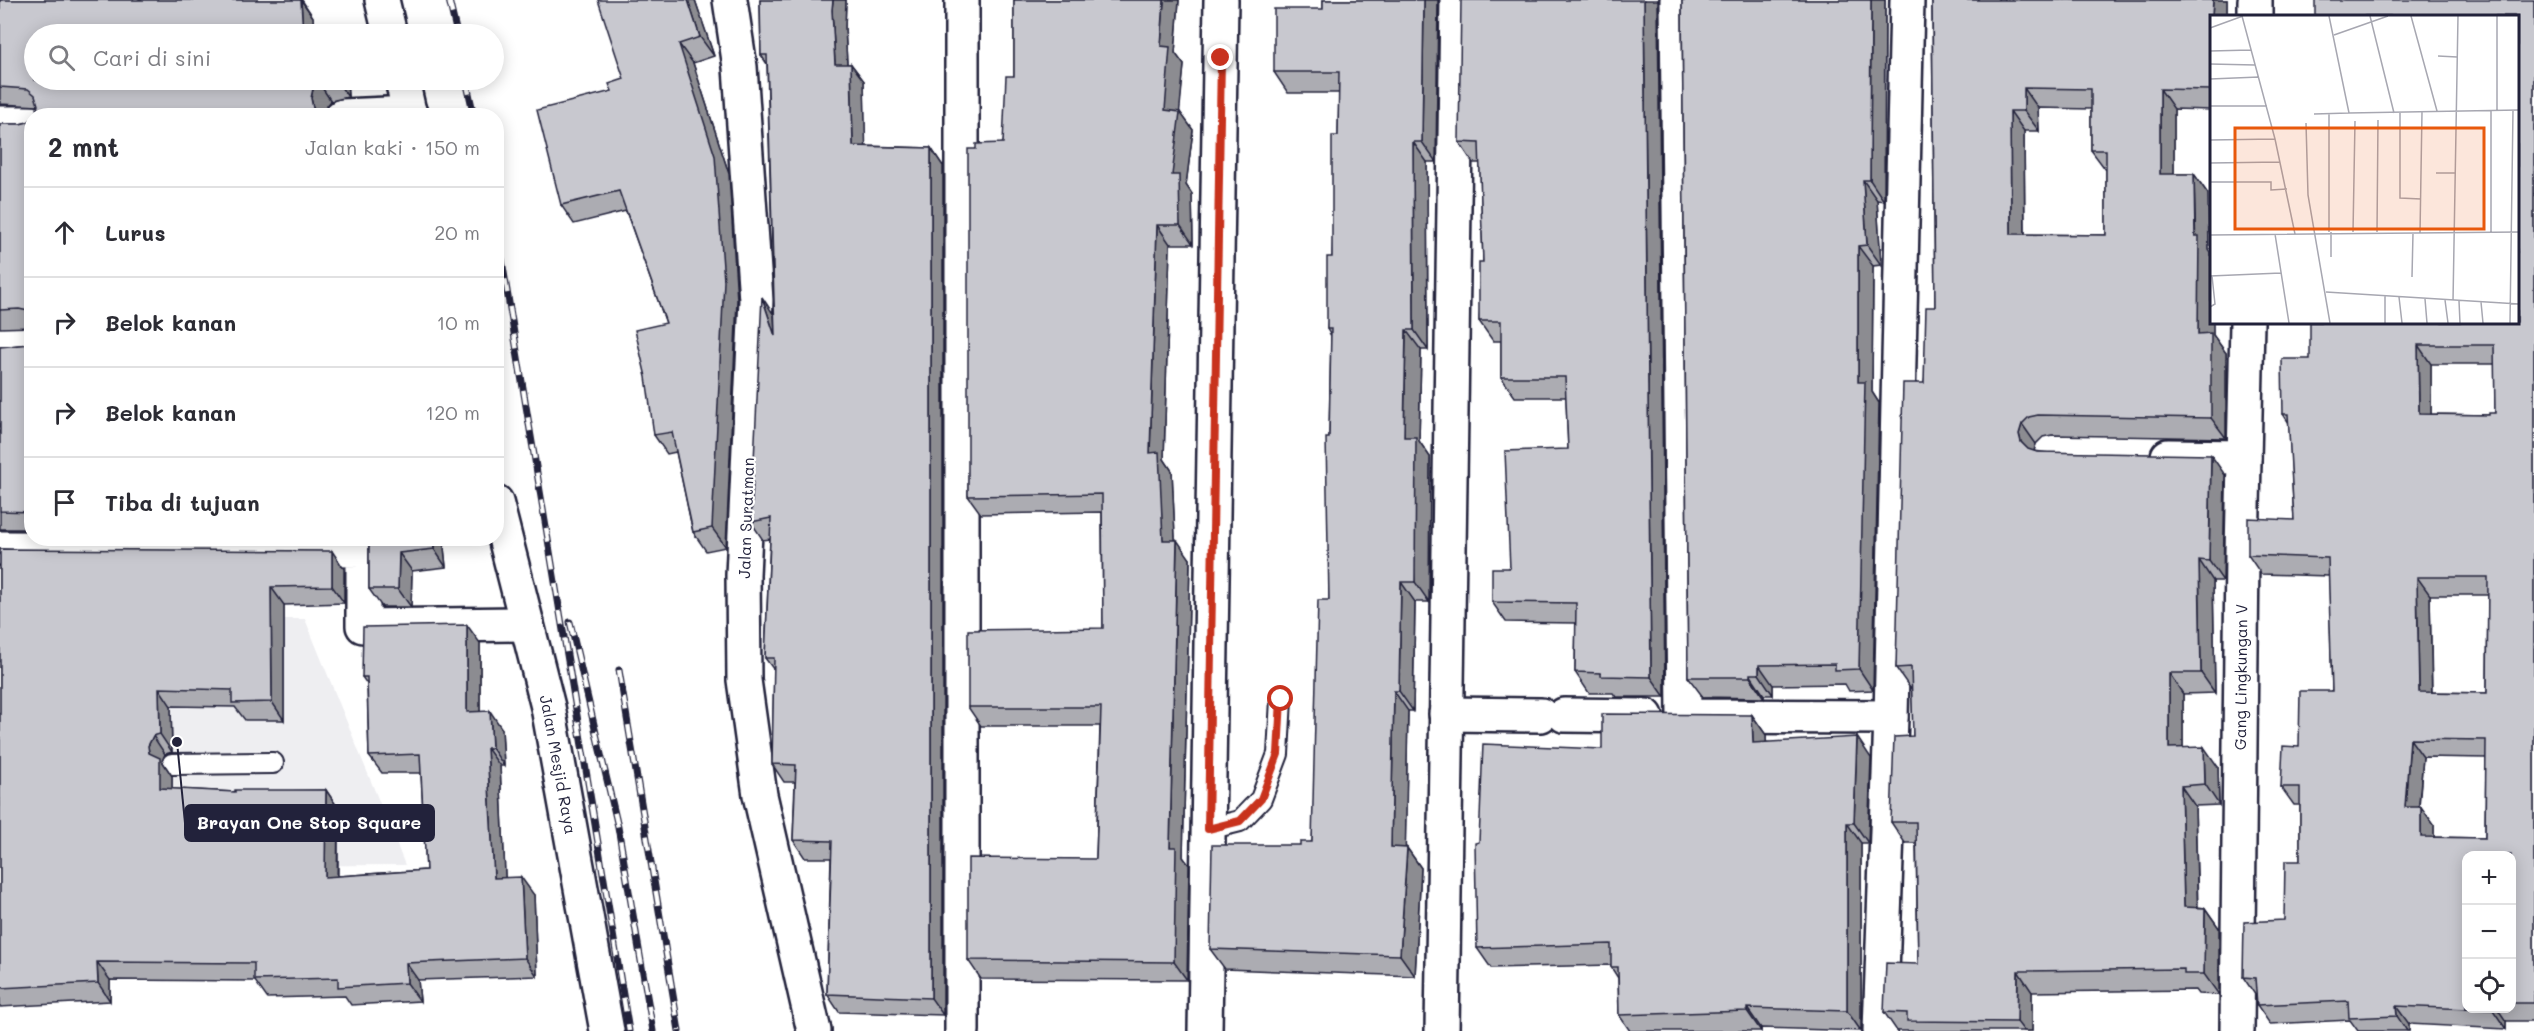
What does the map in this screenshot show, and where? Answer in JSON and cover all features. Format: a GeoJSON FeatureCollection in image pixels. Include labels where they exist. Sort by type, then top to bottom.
{"type":"FeatureCollection","features":[{"type":"Feature","properties":{"kind":"street"},"geometry":{"type":"LineString","coordinates":[[382,0],[388,24]]}},
{"type":"Feature","properties":{"kind":"street","name":"Jalan Suratman"},"geometry":{"type":"LineString","coordinates":[[730,0],[740,67],[756,300],[743,575],[744,680],[760,795],[814,1031]]}},
{"type":"Feature","properties":{"kind":"street"},"geometry":{"type":"LineString","coordinates":[[962,0],[962,1031]]}},
{"type":"Feature","properties":{"kind":"street"},"geometry":{"type":"LineString","coordinates":[[1205,1031],[1221,0]]}},
{"type":"Feature","properties":{"kind":"street"},"geometry":{"type":"LineString","coordinates":[[1442,1031],[1457,0]]}},
{"type":"Feature","properties":{"kind":"street"},"geometry":{"type":"LineString","coordinates":[[1677,0],[1683,716]]}},
{"type":"Feature","properties":{"kind":"street"},"geometry":{"type":"LineString","coordinates":[[1880,1031],[1891,717],[1906,0]]}},
{"type":"Feature","properties":{"kind":"street"},"geometry":{"type":"LineString","coordinates":[[404,90],[409,108]]}},
{"type":"Feature","properties":{"kind":"street"},"geometry":{"type":"LineString","coordinates":[[0,123],[24,123]]}},
{"type":"Feature","properties":{"kind":"street","name":"Gang Lingkungan V"},"geometry":{"type":"LineString","coordinates":[[2237,1031],[2247,324]]}},
{"type":"Feature","properties":{"kind":"street"},"geometry":{"type":"LineString","coordinates":[[2136,455],[2244,457]]}},
{"type":"Feature","properties":{"kind":"street","name":"Jalan Mesjid Raya"},"geometry":{"type":"LineString","coordinates":[[504,533],[548,706],[607,1031]]}},
{"type":"Feature","properties":{"kind":"street"},"geometry":{"type":"LineString","coordinates":[[0,548],[363,550],[363,626],[527,624]]}},
{"type":"Feature","properties":{"kind":"street"},"geometry":{"type":"LineString","coordinates":[[1446,714],[1891,717]]}},
{"type":"Feature","properties":{"kind":"lane"},"geometry":{"type":"LineString","coordinates":[[1208,829],[1240,821],[1261,799],[1278,754],[1281,699]]}},
{"type":"Feature","properties":{"kind":"lane"},"geometry":{"type":"LineString","coordinates":[[172,764],[273,763]]}},
{"type":"Feature","properties":{"kind":"shaded area"},"geometry":{"type":"Polygon","coordinates":[[[0,619],[305,619],[405,865],[0,867],[0,619]]]}},
{"type":"Feature","properties":{"kind":"building"},"geometry":{"type":"Polygon","coordinates":[[[0,0],[301,0],[302,24],[24,24],[24,89],[0,87],[0,0]]]}},
{"type":"Feature","properties":{"kind":"building"},"geometry":{"type":"Polygon","coordinates":[[[598,0],[688,0],[700,37],[679,44],[715,156],[724,281],[712,528],[693,532],[672,432],[654,435],[646,377],[635,330],[666,323],[619,191],[561,205],[537,110],[612,91],[609,84],[624,79],[598,0]]]}},
{"type":"Feature","properties":{"kind":"building"},"geometry":{"type":"Polygon","coordinates":[[[760,0],[833,0],[835,64],[851,64],[853,146],[931,148],[931,998],[827,994],[832,841],[793,840],[796,765],[772,764],[774,658],[765,658],[771,518],[751,522],[762,297],[775,336],[767,55],[761,55],[760,0]]]}},
{"type":"Feature","properties":{"kind":"building"},"geometry":{"type":"Polygon","coordinates":[[[1014,0],[1164,0],[1161,46],[1170,47],[1165,110],[1180,112],[1172,175],[1179,175],[1180,225],[1157,225],[1150,453],[1159,452],[1163,540],[1177,540],[1170,847],[1176,847],[1174,962],[968,960],[968,858],[1096,859],[1101,707],[968,707],[968,630],[1103,628],[1102,494],[968,496],[968,149],[976,149],[976,144],[1003,143],[1006,76],[1014,76],[1014,0]]]}},
{"type":"Feature","properties":{"kind":"building"},"geometry":{"type":"Polygon","coordinates":[[[1323,0],[1424,0],[1422,142],[1413,142],[1414,330],[1406,330],[1404,437],[1416,437],[1415,582],[1401,582],[1399,691],[1394,691],[1391,847],[1407,848],[1400,955],[1210,949],[1212,845],[1300,845],[1300,842],[1312,842],[1318,600],[1329,600],[1326,438],[1329,438],[1331,329],[1327,329],[1327,257],[1332,257],[1332,136],[1338,136],[1339,72],[1274,72],[1274,9],[1323,9],[1323,0]]]}},
{"type":"Feature","properties":{"kind":"building"},"geometry":{"type":"Polygon","coordinates":[[[1461,0],[1644,0],[1651,677],[1601,676],[1601,673],[1575,672],[1576,603],[1492,602],[1492,568],[1510,568],[1505,451],[1568,449],[1565,377],[1501,377],[1501,321],[1479,321],[1479,262],[1483,262],[1479,143],[1459,142],[1461,0]]]}},
{"type":"Feature","properties":{"kind":"building"},"geometry":{"type":"Polygon","coordinates":[[[1682,0],[1871,0],[1870,180],[1863,180],[1867,245],[1858,246],[1858,382],[1865,382],[1859,669],[1835,670],[1835,664],[1759,665],[1759,674],[1750,674],[1750,677],[1688,677],[1682,0]]]}},
{"type":"Feature","properties":{"kind":"building"},"geometry":{"type":"Polygon","coordinates":[[[1932,0],[2213,0],[2212,15],[2210,15],[2210,90],[2160,89],[2160,174],[2194,174],[2195,236],[2199,236],[2198,334],[2211,333],[2211,418],[2038,415],[2029,417],[2022,424],[2019,434],[2021,442],[2028,449],[2037,452],[2211,455],[2209,561],[2199,560],[2201,673],[2169,673],[2169,748],[2204,747],[2205,784],[2181,786],[2184,907],[2205,908],[2204,974],[2184,974],[2184,969],[2018,971],[2017,1022],[1907,1021],[1907,1013],[1884,1012],[1886,963],[1918,964],[1916,822],[1891,822],[1894,737],[1913,736],[1911,667],[1896,668],[1903,383],[1924,383],[1926,307],[1935,307],[1932,0]],[[2024,88],[2024,111],[2010,111],[2011,234],[2106,235],[2106,150],[2091,150],[2091,89],[2024,88]]]}},
{"type":"Feature","properties":{"kind":"building"},"geometry":{"type":"Polygon","coordinates":[[[2315,0],[2534,0],[2534,1003],[2516,1003],[2516,851],[2462,851],[2462,1009],[2396,1006],[2397,1016],[2349,1018],[2348,1001],[2257,1005],[2255,978],[2243,977],[2244,922],[2284,920],[2285,861],[2300,861],[2300,787],[2281,787],[2283,746],[2299,747],[2300,691],[2332,691],[2328,558],[2248,555],[2248,518],[2294,520],[2288,414],[2283,414],[2282,359],[2310,359],[2310,324],[2519,324],[2519,15],[2315,15],[2315,0]],[[2418,345],[2419,414],[2489,415],[2489,413],[2495,413],[2494,345],[2418,345]],[[2417,577],[2419,692],[2487,693],[2488,577],[2417,577]],[[2410,739],[2405,807],[2421,807],[2421,837],[2485,838],[2486,740],[2410,739]]]}},
{"type":"Feature","properties":{"kind":"building"},"geometry":{"type":"Polygon","coordinates":[[[29,90],[313,90],[311,98],[313,108],[37,108],[35,95],[29,90]]]}},
{"type":"Feature","properties":{"kind":"building"},"geometry":{"type":"Polygon","coordinates":[[[24,123],[24,310],[0,310],[0,124],[24,123]]]}},
{"type":"Feature","properties":{"kind":"building"},"geometry":{"type":"Polygon","coordinates":[[[24,345],[24,512],[0,511],[0,347],[24,345]]]}},
{"type":"Feature","properties":{"kind":"building"},"geometry":{"type":"Polygon","coordinates":[[[369,546],[434,546],[434,549],[399,553],[398,589],[369,589],[369,546]]]}},
{"type":"Feature","properties":{"kind":"building"},"geometry":{"type":"Polygon","coordinates":[[[0,549],[332,551],[332,586],[271,587],[272,702],[232,703],[232,690],[159,688],[160,734],[153,736],[148,746],[149,753],[160,758],[160,788],[235,792],[235,790],[326,790],[325,877],[426,870],[420,754],[369,756],[367,677],[362,677],[363,627],[467,625],[467,712],[490,711],[492,748],[487,748],[494,878],[521,877],[525,958],[406,963],[407,983],[338,987],[338,978],[254,980],[254,963],[97,962],[98,983],[0,988],[0,549]]]}},
{"type":"Feature","properties":{"kind":"building"},"geometry":{"type":"Polygon","coordinates":[[[1602,714],[1752,715],[1753,743],[1857,737],[1854,823],[1847,823],[1847,1011],[1747,1008],[1747,1011],[1619,1015],[1618,967],[1611,967],[1611,944],[1477,948],[1475,843],[1479,842],[1483,744],[1602,749],[1602,714]]]}},
{"type":"Feature","properties":{"kind":"railway"},"geometry":{"type":"LineString","coordinates":[[449,0],[455,24]]}},
{"type":"Feature","properties":{"kind":"railway"},"geometry":{"type":"LineString","coordinates":[[468,90],[472,108]]}},
{"type":"Feature","properties":{"kind":"railway"},"geometry":{"type":"LineString","coordinates":[[504,273],[629,1031]]}},
{"type":"Feature","properties":{"kind":"railway"},"geometry":{"type":"LineString","coordinates":[[570,622],[618,827],[653,1031]]}},
{"type":"Feature","properties":{"kind":"railway"},"geometry":{"type":"LineString","coordinates":[[619,670],[679,1031]]}},
{"type":"Feature","properties":{"kind":"place","name":"Brayan One Stop Square"},"geometry":{"type":"Point","coordinates":[177,742]}},
{"type":"Feature","properties":{"kind":"route"},"geometry":{"type":"LineString","coordinates":[[1221,58],[1208,829],[1240,821],[1261,799],[1278,754],[1281,699]]}}]}
